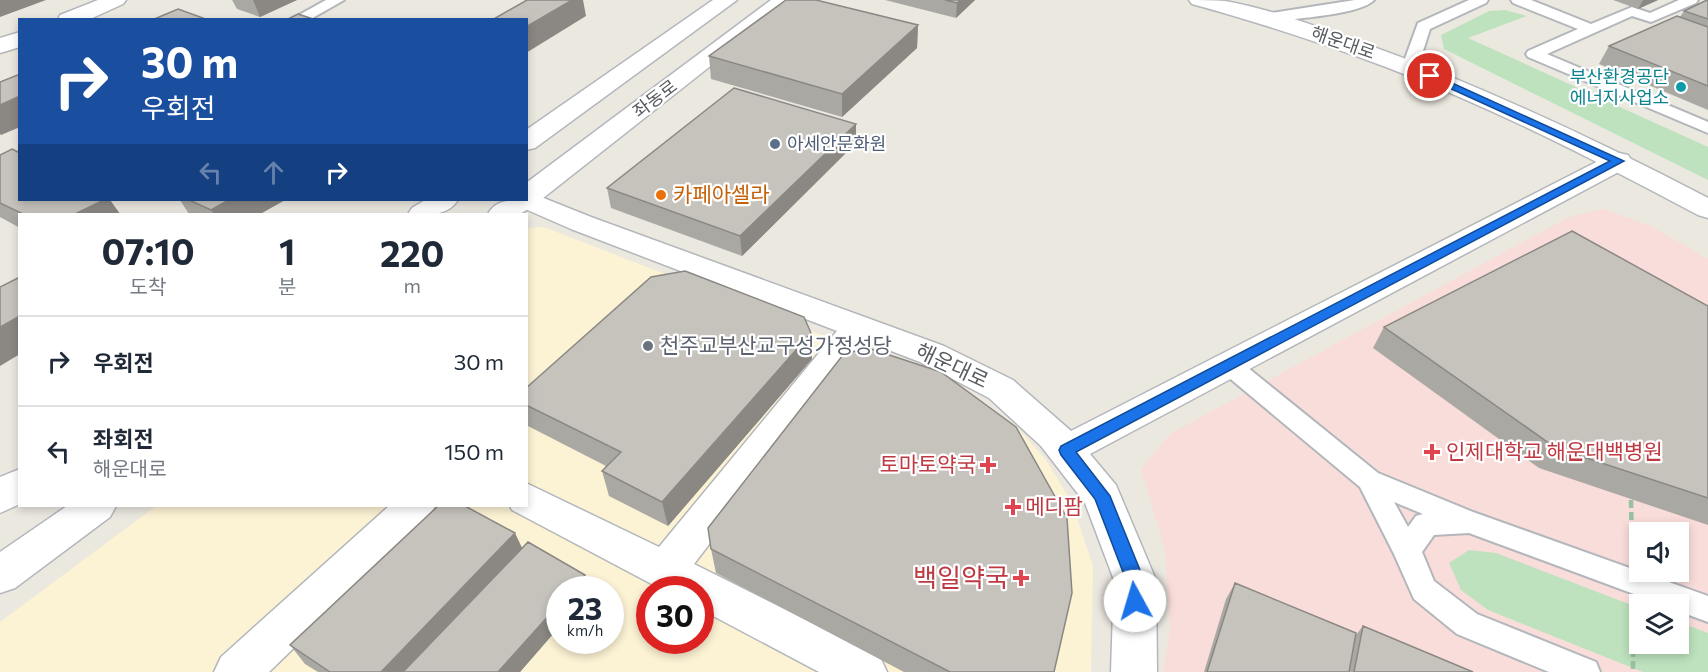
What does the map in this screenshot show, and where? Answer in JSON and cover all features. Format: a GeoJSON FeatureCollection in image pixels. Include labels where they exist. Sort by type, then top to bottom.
{"type":"FeatureCollection","features":[{"type":"Feature","properties":{"kind":"street"},"geometry":{"type":"LineString","coordinates":[[73,18],[116,0]]}},
{"type":"Feature","properties":{"kind":"street","name":"좌동로"},"geometry":{"type":"LineString","coordinates":[[528,141],[727,0]]}},
{"type":"Feature","properties":{"kind":"street","name":"좌동로"},"geometry":{"type":"LineString","coordinates":[[528,196],[784,0]]}},
{"type":"Feature","properties":{"kind":"street","name":"해운대로"},"geometry":{"type":"LineString","coordinates":[[1199,0],[1266,18],[1410,67],[1619,161],[1708,209]]}},
{"type":"Feature","properties":{"kind":"street"},"geometry":{"type":"LineString","coordinates":[[0,46],[18,40]]}},
{"type":"Feature","properties":{"kind":"street"},"geometry":{"type":"LineString","coordinates":[[1066,450],[1619,161]]}},
{"type":"Feature","properties":{"kind":"street","name":"해운대로"},"geometry":{"type":"LineString","coordinates":[[528,199],[581,223],[932,354],[1001,388],[1054,435],[1102,496],[1135,580],[1134,672]]}},
{"type":"Feature","properties":{"kind":"street"},"geometry":{"type":"LineString","coordinates":[[424,213],[442,201]]}},
{"type":"Feature","properties":{"kind":"street","name":"좌동로"},"geometry":{"type":"LineString","coordinates":[[503,213],[521,201]]}},
{"type":"Feature","properties":{"kind":"street"},"geometry":{"type":"LineString","coordinates":[[653,283],[678,259]]}},
{"type":"Feature","properties":{"kind":"street"},"geometry":{"type":"LineString","coordinates":[[665,570],[858,327]]}},
{"type":"Feature","properties":{"kind":"street"},"geometry":{"type":"LineString","coordinates":[[0,497],[18,485]]}},
{"type":"Feature","properties":{"kind":"street"},"geometry":{"type":"LineString","coordinates":[[528,500],[864,672]]}},
{"type":"Feature","properties":{"kind":"street"},"geometry":{"type":"LineString","coordinates":[[0,575],[95,507]]}},
{"type":"Feature","properties":{"kind":"street"},"geometry":{"type":"LineString","coordinates":[[241,671],[414,507]]}},
{"type":"Feature","properties":{"kind":"lane"},"geometry":{"type":"LineString","coordinates":[[301,18],[337,0]]}},
{"type":"Feature","properties":{"kind":"lane"},"geometry":{"type":"LineString","coordinates":[[1266,18],[1353,6],[1367,0]]}},
{"type":"Feature","properties":{"kind":"lane"},"geometry":{"type":"LineString","coordinates":[[1410,67],[1423,26],[1481,0]]}},
{"type":"Feature","properties":{"kind":"lane"},"geometry":{"type":"LineString","coordinates":[[1518,0],[1591,29]]}},
{"type":"Feature","properties":{"kind":"lane"},"geometry":{"type":"LineString","coordinates":[[1690,0],[1652,18],[1632,11],[1534,54],[1708,128]]}},
{"type":"Feature","properties":{"kind":"lane"},"geometry":{"type":"LineString","coordinates":[[1229,365],[1369,480],[1470,522],[1708,609]]}},
{"type":"Feature","properties":{"kind":"lane"},"geometry":{"type":"LineString","coordinates":[[1369,480],[1407,550],[1424,590],[1467,624],[1585,672]]}},
{"type":"Feature","properties":{"kind":"lane"},"geometry":{"type":"LineString","coordinates":[[1407,550],[1426,524],[1470,522]]}},
{"type":"Feature","properties":{"kind":"shaded area","name":"인제대학교 해운대백병원"},"geometry":{"type":"Polygon","coordinates":[[[1603,209],[1651,226],[1708,259],[1708,672],[1163,672],[1170,628],[1165,550],[1141,469],[1170,434],[1567,218],[1603,209]]]}},
{"type":"Feature","properties":{"kind":"shaded area"},"geometry":{"type":"Polygon","coordinates":[[[544,227],[822,335],[958,383],[1016,426],[1046,460],[1072,503],[1093,566],[1091,672],[0,672],[0,622],[155,507],[528,507],[528,228],[544,227]]]}},
{"type":"Feature","properties":{"kind":"green space"},"geometry":{"type":"Polygon","coordinates":[[[1505,10],[1527,16],[1468,38],[1708,147],[1708,180],[1444,49],[1441,35],[1489,11],[1505,10]]]}},
{"type":"Feature","properties":{"kind":"green space"},"geometry":{"type":"Polygon","coordinates":[[[1469,550],[1496,553],[1629,604],[1629,654],[1689,654],[1689,626],[1708,633],[1708,672],[1643,672],[1488,610],[1461,590],[1449,563],[1469,550]]]}},
{"type":"Feature","properties":{"kind":"building"},"geometry":{"type":"Polygon","coordinates":[[[527,0],[572,0],[528,26],[528,18],[496,18],[527,0]]]}},
{"type":"Feature","properties":{"kind":"building"},"geometry":{"type":"Polygon","coordinates":[[[786,0],[816,0],[918,25],[842,94],[709,56],[786,0]]]}},
{"type":"Feature","properties":{"kind":"building"},"geometry":{"type":"Polygon","coordinates":[[[945,0],[961,0],[957,3],[945,0]]]}},
{"type":"Feature","properties":{"kind":"building"},"geometry":{"type":"Polygon","coordinates":[[[1708,0],[1708,19],[1684,11],[1708,0]]]}},
{"type":"Feature","properties":{"kind":"building"},"geometry":{"type":"Polygon","coordinates":[[[178,9],[203,18],[157,18],[178,9]]]}},
{"type":"Feature","properties":{"kind":"building"},"geometry":{"type":"Polygon","coordinates":[[[298,14],[310,18],[290,18],[298,14]]]}},
{"type":"Feature","properties":{"kind":"building"},"geometry":{"type":"Polygon","coordinates":[[[1677,16],[1708,27],[1708,86],[1609,46],[1677,16]]]}},
{"type":"Feature","properties":{"kind":"building"},"geometry":{"type":"Polygon","coordinates":[[[18,75],[18,97],[0,105],[0,82],[18,75]]]}},
{"type":"Feature","properties":{"kind":"building","name":"아세안문화원"},"geometry":{"type":"Polygon","coordinates":[[[734,88],[856,124],[740,236],[607,188],[734,88]]]}},
{"type":"Feature","properties":{"kind":"building"},"geometry":{"type":"Polygon","coordinates":[[[12,149],[18,152],[18,201],[102,201],[77,213],[21,213],[0,203],[0,155],[12,149]]]}},
{"type":"Feature","properties":{"kind":"building"},"geometry":{"type":"Polygon","coordinates":[[[191,201],[227,201],[211,210],[191,201]]]}},
{"type":"Feature","properties":{"kind":"building"},"geometry":{"type":"Polygon","coordinates":[[[1572,231],[1708,306],[1708,498],[1556,448],[1384,327],[1572,231]]]}},
{"type":"Feature","properties":{"kind":"building"},"geometry":{"type":"Polygon","coordinates":[[[685,271],[804,317],[811,333],[662,502],[602,471],[621,452],[528,406],[528,386],[651,277],[685,271]]]}},
{"type":"Feature","properties":{"kind":"building"},"geometry":{"type":"Polygon","coordinates":[[[18,278],[18,317],[0,327],[0,287],[18,278]]]}},
{"type":"Feature","properties":{"kind":"building"},"geometry":{"type":"Polygon","coordinates":[[[865,347],[941,372],[1016,427],[1067,518],[1072,593],[1054,672],[950,672],[711,549],[708,528],[842,356],[865,347]]]}},
{"type":"Feature","properties":{"kind":"building"},"geometry":{"type":"Polygon","coordinates":[[[437,507],[467,507],[515,533],[381,672],[330,672],[290,645],[437,507]]]}},
{"type":"Feature","properties":{"kind":"building"},"geometry":{"type":"Polygon","coordinates":[[[528,542],[585,575],[546,576],[546,619],[498,672],[403,672],[528,542]]]}},
{"type":"Feature","properties":{"kind":"building"},"geometry":{"type":"Polygon","coordinates":[[[1235,583],[1356,633],[1349,672],[1207,672],[1235,583]]]}},
{"type":"Feature","properties":{"kind":"building"},"geometry":{"type":"Polygon","coordinates":[[[1363,626],[1473,672],[1354,672],[1363,626]]]}},
{"type":"Feature","properties":{"kind":"place","name":"부산환경공단 에너지사업소"},"geometry":{"type":"Point","coordinates":[1681,87]}},
{"type":"Feature","properties":{"kind":"place","name":"아세안문화원"},"geometry":{"type":"Point","coordinates":[775,144]}},
{"type":"Feature","properties":{"kind":"place","name":"카페아셀라"},"geometry":{"type":"Point","coordinates":[661,195]}},
{"type":"Feature","properties":{"kind":"place","name":"천주교부산교구성가정성당"},"geometry":{"type":"Point","coordinates":[648,346]}},
{"type":"Feature","properties":{"kind":"place","name":"인제대학교 해운대백병원"},"geometry":{"type":"Point","coordinates":[1432,452]}},
{"type":"Feature","properties":{"kind":"place","name":"토마토약국"},"geometry":{"type":"Point","coordinates":[988,465]}},
{"type":"Feature","properties":{"kind":"place","name":"메디팜"},"geometry":{"type":"Point","coordinates":[1013,507]}},
{"type":"Feature","properties":{"kind":"place","name":"백일약국"},"geometry":{"type":"Point","coordinates":[1021,578]}},
{"type":"Feature","properties":{"kind":"route"},"geometry":{"type":"LineString","coordinates":[[1135,601],[1135,580],[1102,496],[1066,450],[1619,161],[1430,76]]}}]}
